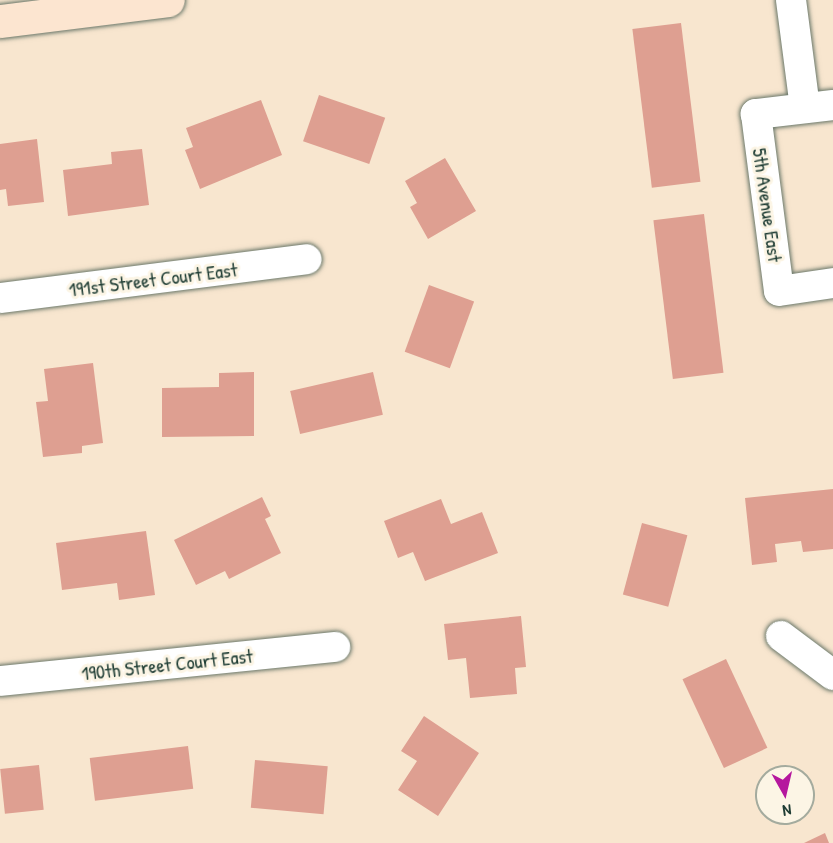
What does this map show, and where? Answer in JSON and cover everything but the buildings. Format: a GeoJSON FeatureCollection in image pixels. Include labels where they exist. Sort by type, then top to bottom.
{"type":"FeatureCollection","features":[{"type":"Feature","properties":{"kind":"street"},"geometry":{"type":"LineString","coordinates":[[0,21],[168,0]]}},
{"type":"Feature","properties":{"kind":"street","name":"5th Avenue East"},"geometry":{"type":"LineString","coordinates":[[791,0],[819,106],[756,114],[779,291],[833,283]]}},
{"type":"Feature","properties":{"kind":"street","name":"191st Street Court East"},"geometry":{"type":"LineString","coordinates":[[0,298],[307,259]]}},
{"type":"Feature","properties":{"kind":"street"},"geometry":{"type":"LineString","coordinates":[[781,636],[833,675]]}},
{"type":"Feature","properties":{"kind":"street","name":"190th Street Court East"},"geometry":{"type":"LineString","coordinates":[[0,681],[335,647]]}}]}
